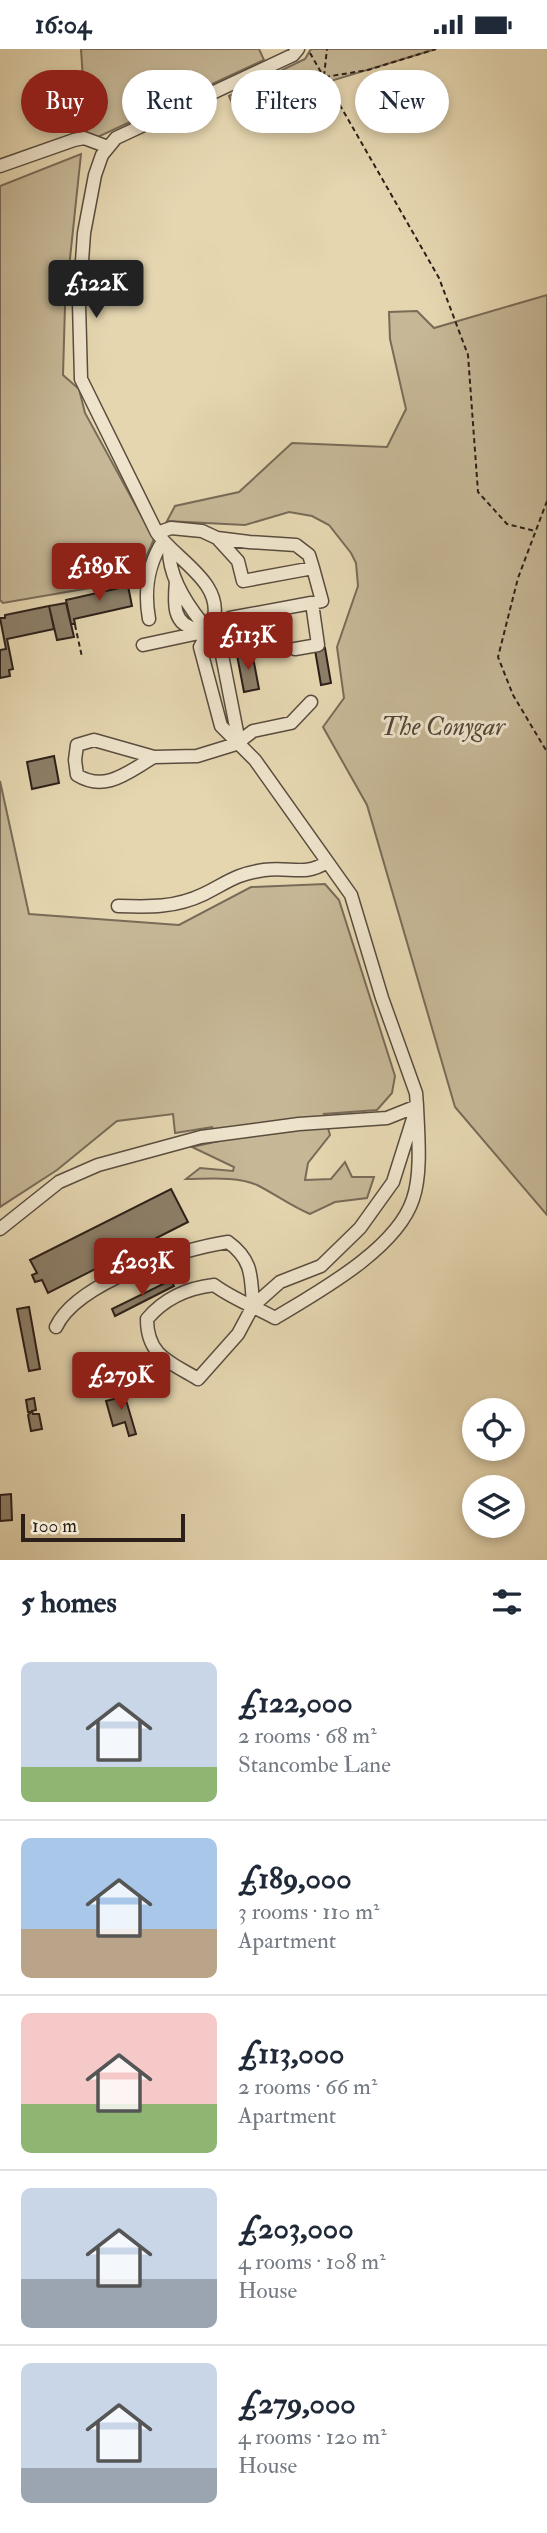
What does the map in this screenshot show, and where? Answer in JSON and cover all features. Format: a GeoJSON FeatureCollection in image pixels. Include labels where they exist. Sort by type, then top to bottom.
{"type":"FeatureCollection","features":[{"type":"Feature","properties":{"kind":"street"},"geometry":{"type":"LineString","coordinates":[[236,744],[237,731],[220,645],[207,630],[183,625],[178,619],[174,602],[176,580],[163,541],[81,379],[79,303],[85,233],[95,175],[102,155],[116,138],[293,55],[298,49]]}},
{"type":"Feature","properties":{"kind":"street"},"geometry":{"type":"LineString","coordinates":[[0,166],[74,139],[84,138],[108,147]]}},
{"type":"Feature","properties":{"kind":"street"},"geometry":{"type":"LineString","coordinates":[[149,619],[145,597],[147,581],[171,528],[202,530],[217,538],[239,561],[243,581],[313,568]]}},
{"type":"Feature","properties":{"kind":"street"},"geometry":{"type":"LineString","coordinates":[[143,645],[207,630],[230,618],[322,601],[309,555],[296,545],[217,538]]}},
{"type":"Feature","properties":{"kind":"street"},"geometry":{"type":"LineString","coordinates":[[163,541],[204,580],[216,609],[200,647],[221,726],[236,744],[255,760],[351,895],[382,998],[416,1093],[417,1106],[418,1155],[414,1199],[394,1231],[349,1272],[275,1318],[253,1306],[214,1285],[198,1287],[160,1303],[147,1319],[150,1340],[158,1356],[198,1379],[238,1334],[253,1306],[280,1282],[321,1266],[360,1229],[393,1182],[417,1106]]}},
{"type":"Feature","properties":{"kind":"street"},"geometry":{"type":"LineString","coordinates":[[295,649],[318,645],[312,603]]}},
{"type":"Feature","properties":{"kind":"street"},"geometry":{"type":"LineString","coordinates":[[154,757],[115,780],[88,782],[77,775],[77,745],[94,740],[154,757],[197,756],[236,744],[253,731],[291,723],[311,702]]}},
{"type":"Feature","properties":{"kind":"street"},"geometry":{"type":"LineString","coordinates":[[118,906],[157,908],[174,905],[204,894],[225,880],[243,873],[281,868],[308,872],[327,862]]}},
{"type":"Feature","properties":{"kind":"street"},"geometry":{"type":"LineString","coordinates":[[0,1229],[59,1182],[98,1165],[201,1137],[264,1127],[387,1118],[417,1106]]}},
{"type":"Feature","properties":{"kind":"street"},"geometry":{"type":"LineString","coordinates":[[56,1327],[62,1316],[88,1292],[195,1247],[228,1242],[242,1252],[250,1269],[253,1306]]}},
{"type":"Feature","properties":{"kind":"path"},"geometry":{"type":"LineString","coordinates":[[307,49],[319,70]]}},
{"type":"Feature","properties":{"kind":"path"},"geometry":{"type":"LineString","coordinates":[[325,70],[327,49]]}},
{"type":"Feature","properties":{"kind":"path"},"geometry":{"type":"LineString","coordinates":[[341,75],[368,70],[436,49]]}},
{"type":"Feature","properties":{"kind":"path"},"geometry":{"type":"LineString","coordinates":[[341,108],[439,278],[468,355],[478,492],[507,524],[535,531]]}},
{"type":"Feature","properties":{"kind":"path"},"geometry":{"type":"LineString","coordinates":[[547,501],[518,577],[498,657],[513,695],[547,752]]}},
{"type":"Feature","properties":{"kind":"path"},"geometry":{"type":"LineString","coordinates":[[75,625],[82,657]]}},
{"type":"Feature","properties":{"kind":"green space"},"geometry":{"type":"Polygon","coordinates":[[[81,49],[259,49],[264,60],[242,70],[231,70],[231,75],[217,82],[217,70],[122,70],[122,126],[108,132],[108,70],[82,70],[81,49]]]}},
{"type":"Feature","properties":{"kind":"green space"},"geometry":{"type":"Polygon","coordinates":[[[311,49],[436,49],[367,70],[355,70],[355,74],[341,78],[341,70],[282,70],[305,59],[311,49]]]}},
{"type":"Feature","properties":{"kind":"green space"},"geometry":{"type":"Polygon","coordinates":[[[86,133],[106,133],[87,142],[86,133]]]}},
{"type":"Feature","properties":{"kind":"green space"},"geometry":{"type":"Polygon","coordinates":[[[81,154],[65,306],[63,375],[79,389],[85,413],[154,539],[136,580],[3,603],[0,600],[0,186],[81,154]]]}},
{"type":"Feature","properties":{"kind":"green space","name":"The Conygar"},"geometry":{"type":"Polygon","coordinates":[[[547,295],[547,1215],[455,1107],[367,805],[323,727],[344,698],[337,647],[358,586],[356,563],[351,553],[329,525],[312,516],[289,512],[245,525],[167,521],[175,506],[239,492],[292,443],[387,447],[406,409],[390,339],[389,312],[417,311],[434,328],[547,295]]]}},
{"type":"Feature","properties":{"kind":"green space"},"geometry":{"type":"Polygon","coordinates":[[[0,781],[29,914],[179,925],[251,887],[325,884],[339,900],[395,1076],[392,1093],[377,1110],[324,1114],[330,1135],[308,1163],[305,1180],[331,1179],[345,1162],[352,1177],[374,1177],[367,1198],[335,1202],[310,1214],[249,1182],[186,1179],[200,1168],[233,1171],[234,1167],[192,1147],[219,1141],[212,1127],[175,1133],[173,1114],[117,1121],[57,1170],[0,1207],[0,781]]]}},
{"type":"Feature","properties":{"kind":"building"},"geometry":{"type":"Polygon","coordinates":[[[128,586],[132,606],[74,619],[75,624],[71,624],[66,600],[128,586]]]}},
{"type":"Feature","properties":{"kind":"building"},"geometry":{"type":"Polygon","coordinates":[[[66,603],[74,637],[57,640],[49,606],[66,603]]]}},
{"type":"Feature","properties":{"kind":"building"},"geometry":{"type":"Polygon","coordinates":[[[49,606],[54,629],[7,639],[13,669],[9,670],[10,676],[0,678],[0,650],[6,649],[0,618],[49,606]]]}},
{"type":"Feature","properties":{"kind":"building"},"geometry":{"type":"Polygon","coordinates":[[[325,648],[331,683],[321,685],[315,650],[325,648]]]}},
{"type":"Feature","properties":{"kind":"building"},"geometry":{"type":"Polygon","coordinates":[[[252,652],[259,689],[244,692],[237,655],[252,652]]]}},
{"type":"Feature","properties":{"kind":"building"},"geometry":{"type":"Polygon","coordinates":[[[54,756],[59,783],[32,789],[27,762],[54,756]]]}},
{"type":"Feature","properties":{"kind":"building"},"geometry":{"type":"Polygon","coordinates":[[[171,1189],[188,1222],[48,1293],[42,1280],[35,1282],[32,1275],[37,1273],[30,1260],[171,1189]]]}},
{"type":"Feature","properties":{"kind":"building"},"geometry":{"type":"Polygon","coordinates":[[[171,1280],[174,1286],[115,1316],[112,1309],[171,1280]]]}},
{"type":"Feature","properties":{"kind":"building"},"geometry":{"type":"Polygon","coordinates":[[[29,1307],[40,1369],[29,1371],[17,1309],[29,1307]]]}},
{"type":"Feature","properties":{"kind":"building"},"geometry":{"type":"Polygon","coordinates":[[[123,1390],[136,1434],[129,1436],[125,1422],[113,1426],[106,1401],[114,1399],[112,1393],[123,1390]]]}},
{"type":"Feature","properties":{"kind":"building"},"geometry":{"type":"Polygon","coordinates":[[[34,1398],[36,1410],[32,1411],[33,1414],[39,1414],[42,1429],[31,1431],[28,1415],[31,1412],[28,1412],[26,1400],[34,1398]]]}},
{"type":"Feature","properties":{"kind":"building"},"geometry":{"type":"Polygon","coordinates":[[[11,1494],[12,1520],[0,1521],[0,1495],[11,1494]]]}}]}
